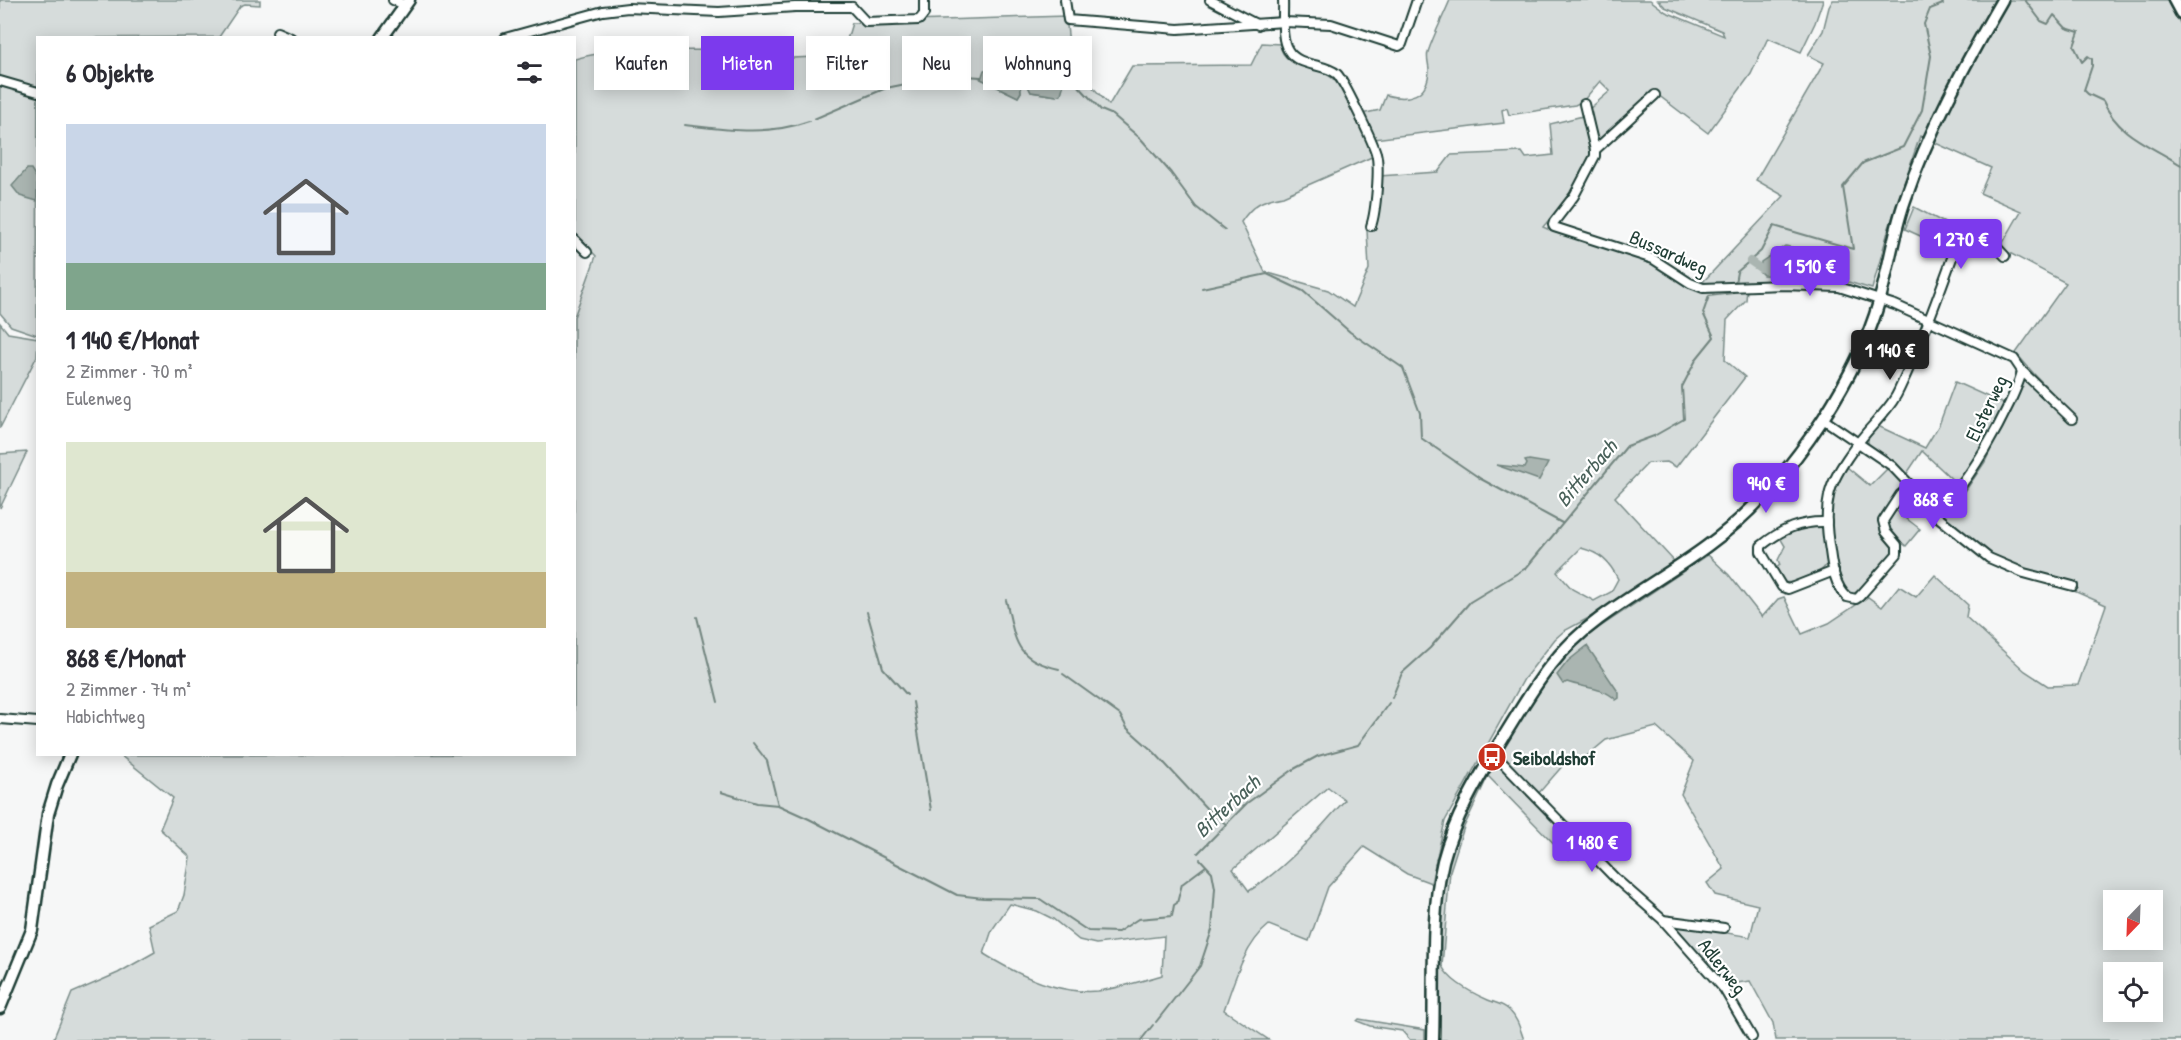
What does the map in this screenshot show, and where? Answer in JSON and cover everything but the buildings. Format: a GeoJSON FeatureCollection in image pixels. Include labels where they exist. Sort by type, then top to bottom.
{"type":"FeatureCollection","features":[{"type":"Feature","properties":{"kind":"main road"},"geometry":{"type":"LineString","coordinates":[[1433,1040],[1436,900],[1444,860],[1455,826],[1494,753],[1532,688],[1552,662],[1600,619],[1710,544],[1767,493],[1797,459],[1845,384],[1873,328],[1903,204],[1926,146],[1970,55],[2002,0]]}},
{"type":"Feature","properties":{"kind":"main road"},"geometry":{"type":"LineString","coordinates":[[2174,0],[2181,13]]}},
{"type":"Feature","properties":{"kind":"main road"},"geometry":{"type":"LineString","coordinates":[[383,36],[407,3]]}},
{"type":"Feature","properties":{"kind":"main road"},"geometry":{"type":"LineString","coordinates":[[0,1008],[32,930],[48,814],[69,756]]}},
{"type":"Feature","properties":{"kind":"street"},"geometry":{"type":"LineString","coordinates":[[393,0],[407,3]]}},
{"type":"Feature","properties":{"kind":"street"},"geometry":{"type":"LineString","coordinates":[[512,36],[603,11],[628,8],[719,12],[852,4],[866,22],[919,21],[924,14],[924,0]]}},
{"type":"Feature","properties":{"kind":"street"},"geometry":{"type":"LineString","coordinates":[[1065,0],[1068,20],[1178,29],[1284,22],[1331,24],[1399,46],[1402,44],[1417,0]]}},
{"type":"Feature","properties":{"kind":"street"},"geometry":{"type":"LineString","coordinates":[[1210,0],[1258,25]]}},
{"type":"Feature","properties":{"kind":"street"},"geometry":{"type":"LineString","coordinates":[[1283,0],[1284,39],[1288,50],[1296,58],[1336,73],[1345,86],[1377,155],[1376,206],[1371,226]]}},
{"type":"Feature","properties":{"kind":"street"},"geometry":{"type":"LineString","coordinates":[[277,32],[286,36]]}},
{"type":"Feature","properties":{"kind":"street"},"geometry":{"type":"LineString","coordinates":[[0,81],[36,91]]}},
{"type":"Feature","properties":{"kind":"street"},"geometry":{"type":"LineString","coordinates":[[1584,104],[1594,150],[1655,95]]}},
{"type":"Feature","properties":{"kind":"street","name":"Bussardweg"},"geometry":{"type":"LineString","coordinates":[[1594,150],[1595,156],[1580,186],[1564,212],[1554,222],[1554,227],[1653,259],[1690,283],[1703,288],[1828,285],[1880,300]]}},
{"type":"Feature","properties":{"kind":"street"},"geometry":{"type":"LineString","coordinates":[[1911,486],[1900,495],[1883,521],[1886,532],[1897,545],[1897,554],[1859,597],[1850,599],[1844,595],[1834,571],[1827,522],[1832,487],[1841,468],[1859,443],[1892,405],[1929,320],[1964,228],[1992,242],[2005,255]]}},
{"type":"Feature","properties":{"kind":"street"},"geometry":{"type":"LineString","coordinates":[[576,241],[588,252]]}},
{"type":"Feature","properties":{"kind":"street","name":"Elsterweg"},"geometry":{"type":"LineString","coordinates":[[1880,300],[2014,359],[2022,371],[2072,419]]}},
{"type":"Feature","properties":{"kind":"street","name":"Elsterweg"},"geometry":{"type":"LineString","coordinates":[[1932,512],[1943,507],[1953,496],[1978,461],[2022,371]]}},
{"type":"Feature","properties":{"kind":"street"},"geometry":{"type":"LineString","coordinates":[[1823,419],[1892,466],[1932,512],[1976,549],[2002,565],[2032,576],[2073,586]]}},
{"type":"Feature","properties":{"kind":"street"},"geometry":{"type":"LineString","coordinates":[[1827,522],[1805,522],[1785,529],[1761,546],[1761,552],[1782,586],[1788,589],[1834,571]]}},
{"type":"Feature","properties":{"kind":"street"},"geometry":{"type":"LineString","coordinates":[[0,719],[36,722]]}},
{"type":"Feature","properties":{"kind":"street","name":"Adlerweg"},"geometry":{"type":"LineString","coordinates":[[1494,753],[1615,878],[1663,920],[1724,989],[1752,1037]]}},
{"type":"Feature","properties":{"kind":"street","name":"Adlerweg"},"geometry":{"type":"LineString","coordinates":[[1663,920],[1724,928]]}},
{"type":"Feature","properties":{"kind":"shaded area"},"geometry":{"type":"Polygon","coordinates":[[[0,0],[260,0],[260,5],[240,6],[220,36],[36,36],[36,335],[11,326],[0,313],[0,0]]]}},
{"type":"Feature","properties":{"kind":"shaded area"},"geometry":{"type":"Polygon","coordinates":[[[1450,0],[1650,0],[1666,12],[1724,36],[1722,31],[1665,7],[1658,0],[1823,0],[1801,52],[1768,38],[1751,74],[1708,133],[1658,95],[1595,145],[1587,111],[1610,91],[1600,81],[1583,101],[1575,105],[1509,115],[1507,108],[1502,110],[1504,123],[1374,139],[1361,114],[1380,110],[1386,95],[1409,97],[1425,86],[1429,70],[1428,52],[1450,0]]]}},
{"type":"Feature","properties":{"kind":"shaded area"},"geometry":{"type":"Polygon","coordinates":[[[1833,0],[2167,0],[2181,25],[2181,1040],[1776,1040],[1773,1023],[1750,981],[1724,985],[1669,923],[1750,937],[1758,905],[1715,895],[1707,883],[1724,869],[1681,794],[1694,761],[1656,727],[1606,740],[1576,765],[1565,763],[1538,794],[1499,754],[1534,695],[1562,658],[1585,637],[1708,555],[1729,575],[1762,617],[1778,599],[1784,597],[1802,634],[1829,623],[1868,597],[1882,607],[1899,586],[1916,597],[1935,575],[1968,605],[1966,617],[2025,671],[2048,686],[2078,685],[2106,605],[2074,591],[2074,585],[2027,573],[1994,558],[1938,515],[1966,490],[1985,462],[2024,378],[2075,422],[2077,418],[2016,353],[2066,283],[2000,248],[2021,211],[1980,193],[1991,168],[1920,136],[1889,228],[1872,289],[1845,281],[1701,284],[1784,196],[1756,180],[1824,63],[1808,55],[1823,31],[1833,0]]]}},
{"type":"Feature","properties":{"kind":"shaded area"},"geometry":{"type":"Polygon","coordinates":[[[1066,16],[1068,36],[983,36],[983,79],[981,79],[983,90],[1004,90],[1018,97],[1021,90],[1057,96],[1061,90],[1092,90],[1092,86],[1109,105],[1132,66],[1251,65],[1262,43],[1280,44],[1287,58],[1332,78],[1356,115],[1374,156],[1283,196],[1264,201],[1254,207],[1241,222],[1265,272],[1328,290],[1353,307],[1369,269],[1367,230],[1376,219],[1379,176],[1438,172],[1451,155],[1522,152],[1526,158],[1553,155],[1550,124],[1583,116],[1592,144],[1592,153],[1572,192],[1543,227],[1652,261],[1692,287],[1747,289],[1746,300],[1727,320],[1725,360],[1745,377],[1676,467],[1667,462],[1648,463],[1615,497],[1674,561],[1598,613],[1564,631],[1524,679],[1445,821],[1431,883],[1407,874],[1364,847],[1328,887],[1309,941],[1269,925],[1253,942],[1241,964],[1224,1010],[1269,1040],[53,1040],[72,993],[118,973],[155,952],[149,925],[178,911],[184,895],[190,857],[160,829],[173,798],[121,756],[576,756],[576,311],[596,256],[576,235],[576,59],[594,54],[594,90],[689,90],[689,50],[701,50],[701,90],[794,90],[794,58],[806,57],[806,90],[890,90],[890,36],[848,36],[852,23],[1066,16]],[[1581,548],[1557,572],[1572,589],[1594,601],[1611,592],[1618,579],[1611,567],[1594,552],[1581,548]],[[1328,787],[1233,869],[1249,891],[1288,861],[1345,800],[1328,787]],[[1010,904],[992,930],[984,954],[1024,976],[1068,990],[1098,991],[1162,975],[1164,936],[1096,944],[1079,940],[1053,919],[1037,911],[1010,904]]]}},
{"type":"Feature","properties":{"kind":"shaded area"},"geometry":{"type":"Polygon","coordinates":[[[1004,90],[1021,90],[1018,97],[1004,90]]]}},
{"type":"Feature","properties":{"kind":"shaded area"},"geometry":{"type":"Polygon","coordinates":[[[1030,90],[1062,90],[1057,96],[1030,90]]]}},
{"type":"Feature","properties":{"kind":"shaded area"},"geometry":{"type":"Polygon","coordinates":[[[27,169],[31,169],[36,177],[36,201],[20,196],[12,186],[27,169]]]}},
{"type":"Feature","properties":{"kind":"shaded area"},"geometry":{"type":"Polygon","coordinates":[[[1914,207],[1960,231],[1951,250],[1905,229],[1914,207]]]}},
{"type":"Feature","properties":{"kind":"shaded area"},"geometry":{"type":"Polygon","coordinates":[[[1785,246],[1823,258],[1829,265],[1826,277],[1763,275],[1760,272],[1761,262],[1785,246]]]}},
{"type":"Feature","properties":{"kind":"shaded area"},"geometry":{"type":"Polygon","coordinates":[[[0,323],[8,333],[36,338],[36,358],[0,428],[0,323]]]}},
{"type":"Feature","properties":{"kind":"shaded area"},"geometry":{"type":"Polygon","coordinates":[[[1878,333],[1913,347],[1903,368],[1870,354],[1878,333]]]}},
{"type":"Feature","properties":{"kind":"shaded area"},"geometry":{"type":"Polygon","coordinates":[[[1955,382],[2004,404],[1964,477],[1957,484],[1922,451],[1906,475],[1868,446],[1868,439],[1878,426],[1925,448],[1939,425],[1955,382]]]}},
{"type":"Feature","properties":{"kind":"shaded area"},"geometry":{"type":"Polygon","coordinates":[[[27,452],[0,508],[0,454],[27,452]]]}},
{"type":"Feature","properties":{"kind":"shaded area"},"geometry":{"type":"Polygon","coordinates":[[[1525,461],[1548,463],[1539,480],[1496,465],[1525,468],[1527,464],[1525,461]]]}},
{"type":"Feature","properties":{"kind":"shaded area"},"geometry":{"type":"Polygon","coordinates":[[[1847,467],[1870,486],[1888,468],[1902,482],[1900,489],[1883,512],[1879,525],[1882,533],[1894,548],[1893,552],[1853,594],[1845,591],[1836,560],[1831,528],[1834,497],[1847,467]]]}},
{"type":"Feature","properties":{"kind":"shaded area"},"geometry":{"type":"Polygon","coordinates":[[[1894,509],[1920,529],[1906,546],[1890,533],[1886,526],[1888,517],[1894,509]]]}},
{"type":"Feature","properties":{"kind":"shaded area"},"geometry":{"type":"Polygon","coordinates":[[[1818,525],[1824,530],[1827,564],[1818,573],[1806,579],[1782,582],[1775,569],[1780,565],[1778,560],[1785,546],[1779,536],[1797,528],[1818,525]]]}},
{"type":"Feature","properties":{"kind":"shaded area"},"geometry":{"type":"Polygon","coordinates":[[[1587,646],[1619,693],[1619,698],[1616,700],[1599,690],[1567,682],[1563,684],[1557,675],[1568,661],[1587,646]]]}},
{"type":"Feature","properties":{"kind":"shaded area"},"geometry":{"type":"Polygon","coordinates":[[[1496,761],[1579,843],[1569,859],[1488,776],[1464,827],[1450,871],[1442,966],[1450,977],[1462,986],[1509,1010],[1517,1021],[1524,1040],[1437,1040],[1438,927],[1447,860],[1455,834],[1467,809],[1496,761]]]}},
{"type":"Feature","properties":{"kind":"shaded area"},"geometry":{"type":"Polygon","coordinates":[[[1359,1019],[1425,1030],[1425,1040],[1410,1040],[1402,1031],[1370,1026],[1357,1021],[1359,1019]]]}},
{"type":"Feature","properties":{"kind":"waterway","name":"Bitterbach"},"geometry":{"type":"LineString","coordinates":[[1735,283],[1737,272],[1761,251],[1774,226],[1853,249],[1843,187],[1863,163],[1903,147],[1922,110],[1931,56],[1924,24],[1930,9],[1943,4],[1941,0]]}},
{"type":"Feature","properties":{"kind":"waterway"},"geometry":{"type":"LineString","coordinates":[[2025,0],[2041,21],[2048,24],[2054,15],[2066,28],[2079,32],[2074,46],[2082,62],[2088,56],[2092,59],[2084,90],[2103,101],[2110,113],[2127,132],[2181,165]]}},
{"type":"Feature","properties":{"kind":"waterway"},"geometry":{"type":"LineString","coordinates":[[814,119],[886,88],[931,79],[981,77]]}},
{"type":"Feature","properties":{"kind":"waterway"},"geometry":{"type":"LineString","coordinates":[[1082,90],[1101,110],[1113,115],[1141,139],[1171,173],[1196,207],[1225,230]]}},
{"type":"Feature","properties":{"kind":"waterway"},"geometry":{"type":"LineString","coordinates":[[685,125],[732,130],[763,130],[778,129],[809,121]]}},
{"type":"Feature","properties":{"kind":"waterway"},"geometry":{"type":"LineString","coordinates":[[1750,261],[1760,268]]}},
{"type":"Feature","properties":{"kind":"waterway"},"geometry":{"type":"LineString","coordinates":[[1202,288],[1267,274],[1303,291],[1350,332],[1403,368],[1420,413],[1421,438],[1481,479],[1562,523]]}},
{"type":"Feature","properties":{"kind":"waterway","name":"Bitterbach"},"geometry":{"type":"LineString","coordinates":[[1392,698],[1402,673],[1430,648],[1470,602],[1526,568],[1627,446],[1654,436],[1684,419],[1682,387],[1697,358],[1714,337],[1703,313],[1709,296],[1733,293],[1734,289]]}},
{"type":"Feature","properties":{"kind":"waterway"},"geometry":{"type":"LineString","coordinates":[[1006,600],[1019,646],[1033,660],[1059,669]]}},
{"type":"Feature","properties":{"kind":"waterway"},"geometry":{"type":"LineString","coordinates":[[867,612],[883,668],[907,695]]}},
{"type":"Feature","properties":{"kind":"waterway"},"geometry":{"type":"LineString","coordinates":[[697,617],[718,702]]}},
{"type":"Feature","properties":{"kind":"waterway"},"geometry":{"type":"LineString","coordinates":[[1063,674],[1120,715],[1127,728],[1155,753],[1207,809],[1227,825]]}},
{"type":"Feature","properties":{"kind":"waterway"},"geometry":{"type":"LineString","coordinates":[[913,702],[931,810]]}},
{"type":"Feature","properties":{"kind":"waterway","name":"Bitterbach"},"geometry":{"type":"LineString","coordinates":[[1198,853],[1247,803],[1294,769],[1318,756],[1358,745],[1389,703]]}},
{"type":"Feature","properties":{"kind":"waterway"},"geometry":{"type":"LineString","coordinates":[[753,743],[767,761],[778,805]]}},
{"type":"Feature","properties":{"kind":"waterway"},"geometry":{"type":"LineString","coordinates":[[721,792],[757,803],[778,805],[957,895],[1040,899],[1088,931],[1118,932],[1138,919],[1172,916],[1182,884],[1206,866]]}},
{"type":"Feature","properties":{"kind":"waterway","name":"Bitterbach"},"geometry":{"type":"LineString","coordinates":[[1156,1022],[1200,966],[1212,930],[1215,888],[1212,872],[1200,859]]}},
{"type":"Feature","properties":{"kind":"waterway","name":"Bitterbach"},"geometry":{"type":"LineString","coordinates":[[1141,1040],[1153,1025]]}},
{"type":"Feature","properties":{"kind":"place","name":"Seiboldshof"},"geometry":{"type":"Point","coordinates":[1492,757]}}]}
